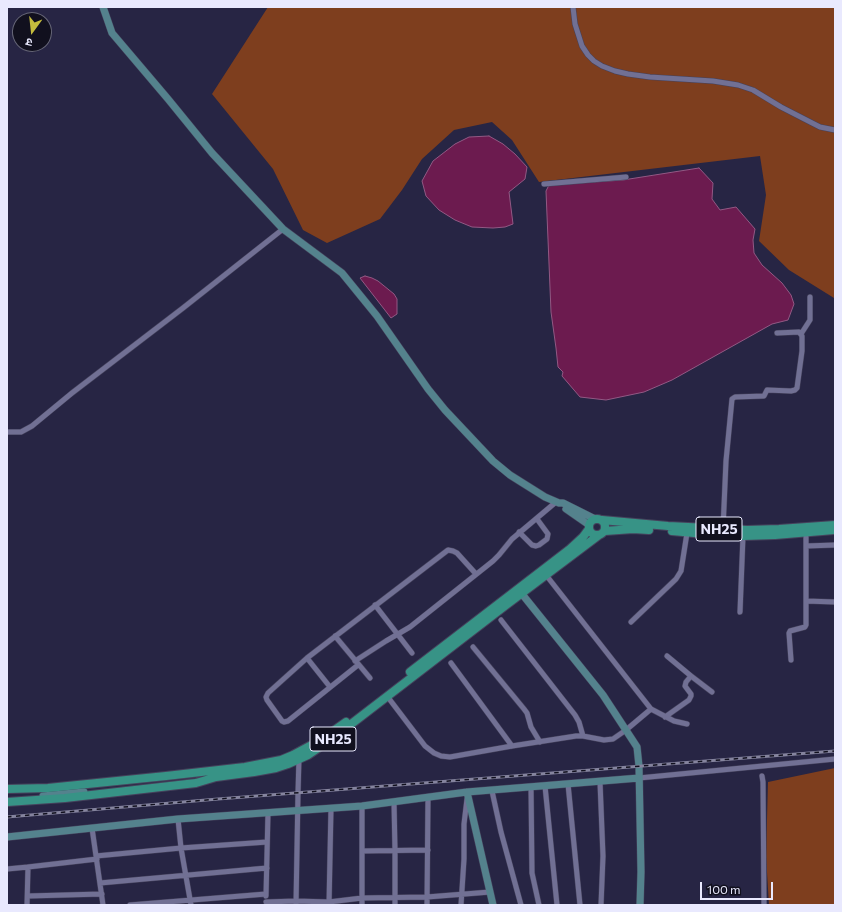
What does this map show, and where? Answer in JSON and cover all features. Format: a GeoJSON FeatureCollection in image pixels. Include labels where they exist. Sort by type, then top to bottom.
{"type":"FeatureCollection","features":[{"type":"Feature","properties":{"kind":"main road"},"geometry":{"type":"LineString","coordinates":[[605,523],[606,527],[602,533],[595,535],[591,533],[594,524],[605,523]]}},
{"type":"Feature","properties":{"kind":"main road","name":"NH25"},"geometry":{"type":"LineString","coordinates":[[7,791],[245,767],[299,756],[333,738],[388,696],[577,544],[594,524],[723,529],[779,529],[835,525]]}},
{"type":"Feature","properties":{"kind":"main road","name":"NH25"},"geometry":{"type":"LineString","coordinates":[[7,802],[65,798],[196,783],[216,776],[254,772],[288,764],[351,719],[427,658],[519,591],[546,575],[602,533],[633,529],[743,536],[835,530]]}},
{"type":"Feature","properties":{"kind":"street"},"geometry":{"type":"LineString","coordinates":[[103,7],[112,33],[212,153],[283,229],[342,273],[377,316],[428,389],[445,410],[493,461],[510,475],[545,497],[594,524]]}},
{"type":"Feature","properties":{"kind":"street"},"geometry":{"type":"LineString","coordinates":[[573,7],[575,24],[582,46],[588,55],[602,66],[628,74],[713,81],[738,85],[753,90],[781,107],[820,127],[835,130]]}},
{"type":"Feature","properties":{"kind":"street"},"geometry":{"type":"LineString","coordinates":[[544,184],[626,177]]}},
{"type":"Feature","properties":{"kind":"street"},"geometry":{"type":"LineString","coordinates":[[7,432],[21,432],[32,426],[283,229]]}},
{"type":"Feature","properties":{"kind":"street"},"geometry":{"type":"LineString","coordinates":[[723,529],[726,460],[732,399],[735,397],[764,396],[767,390],[790,391],[797,388],[802,351],[801,334],[810,320],[810,297]]}},
{"type":"Feature","properties":{"kind":"street"},"geometry":{"type":"LineString","coordinates":[[777,333],[799,332],[801,334]]}},
{"type":"Feature","properties":{"kind":"street"},"geometry":{"type":"LineString","coordinates":[[476,574],[457,553],[448,550],[307,658],[268,692],[266,697],[267,700],[282,721],[288,721],[330,688],[357,663],[386,640],[410,627],[493,561],[519,532],[558,503]]}},
{"type":"Feature","properties":{"kind":"street"},"geometry":{"type":"LineString","coordinates":[[519,532],[532,545],[539,545],[547,539],[548,534],[537,519]]}},
{"type":"Feature","properties":{"kind":"street"},"geometry":{"type":"LineString","coordinates":[[631,622],[676,579],[681,571],[687,533]]}},
{"type":"Feature","properties":{"kind":"street"},"geometry":{"type":"LineString","coordinates":[[791,660],[789,633],[792,630],[805,627],[806,625],[806,533]]}},
{"type":"Feature","properties":{"kind":"street"},"geometry":{"type":"LineString","coordinates":[[740,612],[743,536]]}},
{"type":"Feature","properties":{"kind":"street"},"geometry":{"type":"LineString","coordinates":[[806,546],[835,545]]}},
{"type":"Feature","properties":{"kind":"street"},"geometry":{"type":"LineString","coordinates":[[546,575],[651,710],[674,721],[687,724]]}},
{"type":"Feature","properties":{"kind":"street"},"geometry":{"type":"LineString","coordinates":[[519,591],[603,695],[637,747],[639,766],[641,872],[640,905]]}},
{"type":"Feature","properties":{"kind":"street"},"geometry":{"type":"LineString","coordinates":[[806,602],[835,602]]}},
{"type":"Feature","properties":{"kind":"street"},"geometry":{"type":"LineString","coordinates":[[375,605],[412,653]]}},
{"type":"Feature","properties":{"kind":"street"},"geometry":{"type":"LineString","coordinates":[[501,620],[575,715],[579,722],[583,736]]}},
{"type":"Feature","properties":{"kind":"street"},"geometry":{"type":"LineString","coordinates":[[335,636],[370,678]]}},
{"type":"Feature","properties":{"kind":"street"},"geometry":{"type":"LineString","coordinates":[[473,647],[527,713],[531,727],[540,742]]}},
{"type":"Feature","properties":{"kind":"street"},"geometry":{"type":"LineString","coordinates":[[667,656],[712,692]]}},
{"type":"Feature","properties":{"kind":"street"},"geometry":{"type":"LineString","coordinates":[[307,658],[330,688]]}},
{"type":"Feature","properties":{"kind":"street"},"geometry":{"type":"LineString","coordinates":[[451,663],[512,746]]}},
{"type":"Feature","properties":{"kind":"street"},"geometry":{"type":"LineString","coordinates":[[665,717],[690,700],[691,694],[685,686],[686,682],[691,676]]}},
{"type":"Feature","properties":{"kind":"street"},"geometry":{"type":"LineString","coordinates":[[388,696],[425,746],[434,753],[441,756],[450,757],[583,736],[604,740],[613,739],[651,710]]}},
{"type":"Feature","properties":{"kind":"street"},"geometry":{"type":"LineString","coordinates":[[296,903],[299,756]]}},
{"type":"Feature","properties":{"kind":"street"},"geometry":{"type":"LineString","coordinates":[[7,832],[179,818],[362,806],[468,792],[600,782],[835,759]]}},
{"type":"Feature","properties":{"kind":"street"},"geometry":{"type":"LineString","coordinates":[[762,776],[764,905]]}},
{"type":"Feature","properties":{"kind":"street"},"geometry":{"type":"LineString","coordinates":[[7,799],[204,780]]}},
{"type":"Feature","properties":{"kind":"street"},"geometry":{"type":"LineString","coordinates":[[600,782],[603,856],[601,905]]}},
{"type":"Feature","properties":{"kind":"street"},"geometry":{"type":"LineString","coordinates":[[568,784],[580,905]]}},
{"type":"Feature","properties":{"kind":"street"},"geometry":{"type":"LineString","coordinates":[[545,786],[557,905]]}},
{"type":"Feature","properties":{"kind":"street"},"geometry":{"type":"LineString","coordinates":[[531,788],[530,812],[532,873],[539,905]]}},
{"type":"Feature","properties":{"kind":"street"},"geometry":{"type":"LineString","coordinates":[[492,791],[501,832],[521,905]]}},
{"type":"Feature","properties":{"kind":"street"},"geometry":{"type":"LineString","coordinates":[[468,792],[493,905]]}},
{"type":"Feature","properties":{"kind":"street"},"geometry":{"type":"LineString","coordinates":[[461,905],[464,824],[468,792]]}},
{"type":"Feature","properties":{"kind":"street"},"geometry":{"type":"LineString","coordinates":[[427,905],[428,798]]}},
{"type":"Feature","properties":{"kind":"street"},"geometry":{"type":"LineString","coordinates":[[394,802],[396,851],[395,905]]}},
{"type":"Feature","properties":{"kind":"street"},"geometry":{"type":"LineString","coordinates":[[362,806],[362,905]]}},
{"type":"Feature","properties":{"kind":"street"},"geometry":{"type":"LineString","coordinates":[[329,903],[330,808]]}},
{"type":"Feature","properties":{"kind":"street"},"geometry":{"type":"LineString","coordinates":[[268,813],[266,904],[329,903],[362,898],[427,897],[490,892]]}},
{"type":"Feature","properties":{"kind":"street"},"geometry":{"type":"LineString","coordinates":[[7,837],[179,818]]}},
{"type":"Feature","properties":{"kind":"street"},"geometry":{"type":"LineString","coordinates":[[179,818],[181,848],[190,903]]}},
{"type":"Feature","properties":{"kind":"street"},"geometry":{"type":"LineString","coordinates":[[92,828],[103,905]]}},
{"type":"Feature","properties":{"kind":"street"},"geometry":{"type":"LineString","coordinates":[[7,869],[181,848],[267,842]]}},
{"type":"Feature","properties":{"kind":"street"},"geometry":{"type":"LineString","coordinates":[[362,852],[428,850]]}},
{"type":"Feature","properties":{"kind":"street"},"geometry":{"type":"LineString","coordinates":[[27,905],[28,867]]}},
{"type":"Feature","properties":{"kind":"street"},"geometry":{"type":"LineString","coordinates":[[100,883],[267,868]]}},
{"type":"Feature","properties":{"kind":"street"},"geometry":{"type":"LineString","coordinates":[[28,896],[102,894]]}},
{"type":"Feature","properties":{"kind":"street"},"geometry":{"type":"LineString","coordinates":[[130,905],[190,903],[266,894]]}},
{"type":"Feature","properties":{"kind":"shaded area"},"geometry":{"type":"Polygon","coordinates":[[[268,7],[835,7],[835,298],[789,270],[759,241],[766,195],[760,156],[539,182],[512,140],[492,122],[454,130],[422,159],[402,190],[380,219],[327,243],[303,230],[273,169],[212,94],[268,7]]]}},
{"type":"Feature","properties":{"kind":"shaded area"},"geometry":{"type":"Polygon","coordinates":[[[489,136],[503,144],[527,167],[525,179],[509,192],[513,224],[505,227],[493,228],[472,227],[455,220],[439,210],[426,196],[422,181],[433,161],[455,144],[469,137],[489,136]]]}},
{"type":"Feature","properties":{"kind":"shaded area"},"geometry":{"type":"Polygon","coordinates":[[[699,168],[713,183],[712,199],[720,210],[736,207],[755,229],[753,240],[754,253],[762,265],[782,283],[791,295],[794,304],[788,320],[772,324],[672,380],[644,392],[606,400],[580,397],[562,376],[563,372],[558,367],[551,312],[546,191],[549,185],[623,180],[699,168]]]}},
{"type":"Feature","properties":{"kind":"shaded area"},"geometry":{"type":"Polygon","coordinates":[[[365,276],[378,281],[394,294],[397,299],[397,314],[391,318],[360,278],[365,276]]]}},
{"type":"Feature","properties":{"kind":"shaded area"},"geometry":{"type":"Polygon","coordinates":[[[835,768],[835,905],[769,905],[766,856],[768,782],[835,768]]]}},
{"type":"Feature","properties":{"kind":"railway"},"geometry":{"type":"LineString","coordinates":[[7,817],[835,751]]}}]}
